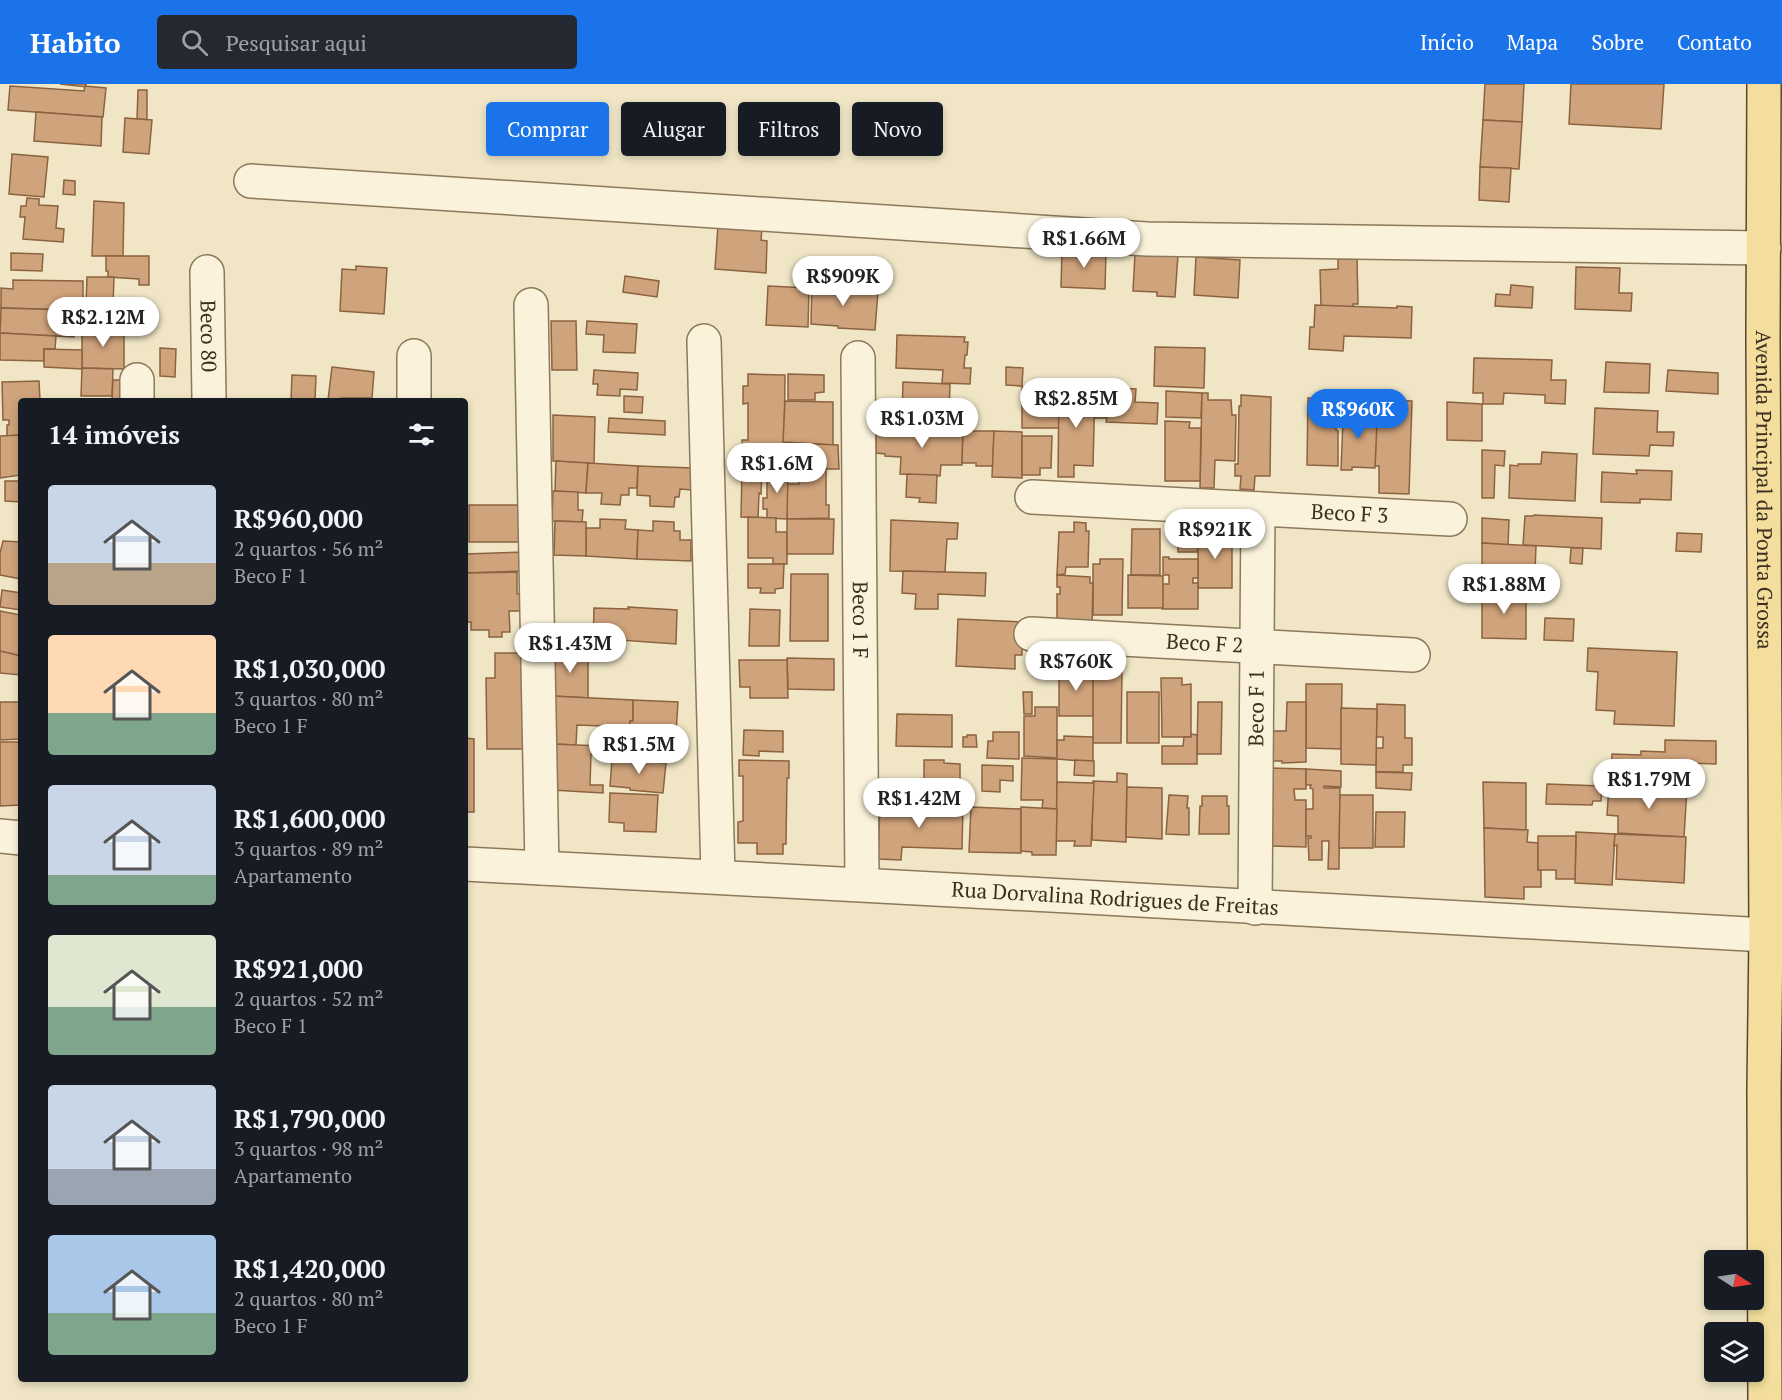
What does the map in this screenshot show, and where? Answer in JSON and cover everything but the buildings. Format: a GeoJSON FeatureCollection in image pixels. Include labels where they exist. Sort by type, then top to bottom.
{"type":"FeatureCollection","features":[{"type":"Feature","properties":{"kind":"main road","name":"Avenida Principal da Ponta Grossa"},"geometry":{"type":"LineString","coordinates":[[1764,84],[1764,248],[1773,337],[1766,935],[1773,1085],[1765,1400]]}},
{"type":"Feature","properties":{"kind":"street"},"geometry":{"type":"LineString","coordinates":[[251,181],[1147,239],[1764,248]]}},
{"type":"Feature","properties":{"kind":"street","name":"Beco 80"},"geometry":{"type":"LineString","coordinates":[[207,272],[209,398]]}},
{"type":"Feature","properties":{"kind":"street"},"geometry":{"type":"LineString","coordinates":[[531,305],[542,868]]}},
{"type":"Feature","properties":{"kind":"street"},"geometry":{"type":"LineString","coordinates":[[704,341],[718,876]]}},
{"type":"Feature","properties":{"kind":"street"},"geometry":{"type":"LineString","coordinates":[[414,356],[414,398]]}},
{"type":"Feature","properties":{"kind":"street","name":"Beco 1 F"},"geometry":{"type":"LineString","coordinates":[[858,358],[862,884]]}},
{"type":"Feature","properties":{"kind":"street","name":"Beco F 3"},"geometry":{"type":"LineString","coordinates":[[1032,497],[1450,519]]}},
{"type":"Feature","properties":{"kind":"street","name":"Beco F 1"},"geometry":{"type":"LineString","coordinates":[[1255,908],[1258,509]]}},
{"type":"Feature","properties":{"kind":"street","name":"Beco F 2"},"geometry":{"type":"LineString","coordinates":[[1031,634],[1413,655]]}},
{"type":"Feature","properties":{"kind":"street"},"geometry":{"type":"LineString","coordinates":[[0,836],[18,837]]}},
{"type":"Feature","properties":{"kind":"street","name":"Rua Dorvalina Rodrigues de Freitas"},"geometry":{"type":"LineString","coordinates":[[468,864],[1766,935]]}}]}
